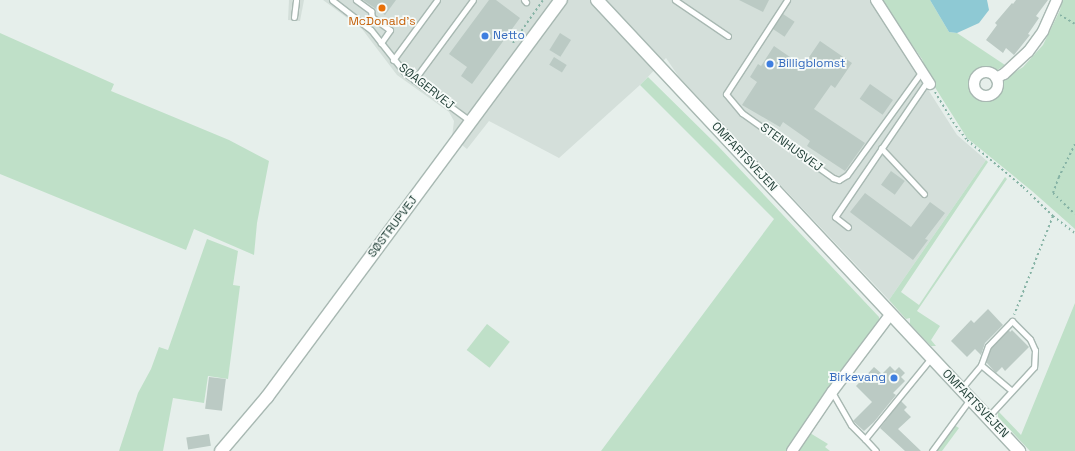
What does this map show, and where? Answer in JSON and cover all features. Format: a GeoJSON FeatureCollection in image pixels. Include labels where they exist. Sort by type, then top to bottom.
{"type":"FeatureCollection","features":[{"type":"Feature","properties":{"kind":"main road","name":"SØSTRUPVEJ"},"geometry":{"type":"LineString","coordinates":[[221,451],[267,396],[561,0]]}},
{"type":"Feature","properties":{"kind":"main road","name":"OMFARTSVEJEN"},"geometry":{"type":"LineString","coordinates":[[597,0],[890,315],[1019,451]]}},
{"type":"Feature","properties":{"kind":"street"},"geometry":{"type":"LineString","coordinates":[[876,0],[927,78]]}},
{"type":"Feature","properties":{"kind":"street"},"geometry":{"type":"LineString","coordinates":[[996,78],[1004,74],[1028,52],[1043,31],[1053,11],[1056,0]]}},
{"type":"Feature","properties":{"kind":"street"},"geometry":{"type":"LineString","coordinates":[[792,451],[832,392],[890,315]]}},
{"type":"Feature","properties":{"kind":"lane"},"geometry":{"type":"LineString","coordinates":[[294,17],[296,0]]}},
{"type":"Feature","properties":{"kind":"lane","name":"SØAGERVEJ"},"geometry":{"type":"LineString","coordinates":[[332,0],[371,30],[393,60],[414,80],[471,121]]}},
{"type":"Feature","properties":{"kind":"lane"},"geometry":{"type":"LineString","coordinates":[[356,0],[371,11],[372,16],[390,30],[381,43]]}},
{"type":"Feature","properties":{"kind":"lane"},"geometry":{"type":"LineString","coordinates":[[393,60],[435,2],[429,0]]}},
{"type":"Feature","properties":{"kind":"lane"},"geometry":{"type":"LineString","coordinates":[[414,80],[474,0]]}},
{"type":"Feature","properties":{"kind":"lane"},"geometry":{"type":"LineString","coordinates":[[675,0],[728,36]]}},
{"type":"Feature","properties":{"kind":"lane","name":"STENHUSVEJ"},"geometry":{"type":"LineString","coordinates":[[786,0],[726,94],[742,113],[833,178],[839,180],[847,175],[927,78]]}},
{"type":"Feature","properties":{"kind":"lane"},"geometry":{"type":"LineString","coordinates":[[848,227],[835,217],[927,78]]}},
{"type":"Feature","properties":{"kind":"lane"},"geometry":{"type":"LineString","coordinates":[[881,148],[924,194]]}},
{"type":"Feature","properties":{"kind":"lane"},"geometry":{"type":"LineString","coordinates":[[960,389],[981,365],[988,346],[1012,321],[1030,339],[1035,350],[1034,367],[1011,390],[988,417]]}},
{"type":"Feature","properties":{"kind":"lane"},"geometry":{"type":"LineString","coordinates":[[864,439],[931,358]]}},
{"type":"Feature","properties":{"kind":"lane"},"geometry":{"type":"LineString","coordinates":[[981,365],[1011,390]]}},
{"type":"Feature","properties":{"kind":"lane"},"geometry":{"type":"LineString","coordinates":[[832,392],[851,425],[876,451]]}},
{"type":"Feature","properties":{"kind":"lane"},"geometry":{"type":"LineString","coordinates":[[932,451],[970,399]]}},
{"type":"Feature","properties":{"kind":"path"},"geometry":{"type":"LineString","coordinates":[[513,43],[543,0]]}},
{"type":"Feature","properties":{"kind":"path"},"geometry":{"type":"LineString","coordinates":[[1053,11],[1075,24]]}},
{"type":"Feature","properties":{"kind":"path"},"geometry":{"type":"LineString","coordinates":[[927,78],[953,122],[967,140],[1023,187],[1053,216],[1075,233]]}},
{"type":"Feature","properties":{"kind":"path"},"geometry":{"type":"LineString","coordinates":[[1075,144],[1058,177],[1053,193],[1075,214]]}},
{"type":"Feature","properties":{"kind":"path"},"geometry":{"type":"LineString","coordinates":[[1012,321],[1053,216]]}},
{"type":"Feature","properties":{"kind":"shaded area"},"geometry":{"type":"Polygon","coordinates":[[[289,0],[304,0],[300,21],[288,20],[289,0]]]}},
{"type":"Feature","properties":{"kind":"shaded area"},"geometry":{"type":"Polygon","coordinates":[[[323,0],[871,0],[957,135],[986,160],[889,300],[679,77],[666,58],[640,85],[559,158],[489,121],[467,149],[452,137],[454,121],[449,112],[397,75],[362,29],[323,0]]]}},
{"type":"Feature","properties":{"kind":"green space"},"geometry":{"type":"Polygon","coordinates":[[[880,0],[930,0],[949,32],[957,33],[1005,65],[996,71],[984,68],[973,75],[970,85],[976,96],[985,99],[994,97],[1000,91],[1003,80],[1023,67],[1043,45],[1060,10],[1062,0],[1075,0],[1075,229],[1032,191],[967,138],[931,81],[922,59],[880,0]]]}},
{"type":"Feature","properties":{"kind":"green space"},"geometry":{"type":"Polygon","coordinates":[[[0,33],[114,84],[111,91],[229,140],[269,161],[257,223],[254,255],[194,229],[186,250],[0,174],[0,33]]]}},
{"type":"Feature","properties":{"kind":"green space"},"geometry":{"type":"Polygon","coordinates":[[[648,77],[718,146],[879,317],[879,324],[874,328],[838,375],[788,451],[601,451],[774,219],[640,85],[648,77]]]}},
{"type":"Feature","properties":{"kind":"green space"},"geometry":{"type":"Polygon","coordinates":[[[986,160],[988,162],[901,292],[919,305],[1005,177],[1007,179],[917,311],[940,326],[931,340],[936,346],[931,346],[910,324],[910,318],[906,319],[889,300],[986,160]]]}},
{"type":"Feature","properties":{"kind":"green space"},"geometry":{"type":"Polygon","coordinates":[[[207,239],[238,251],[233,285],[240,286],[228,379],[208,376],[204,403],[173,398],[163,451],[119,451],[138,393],[151,369],[159,347],[168,350],[207,239]]]}},
{"type":"Feature","properties":{"kind":"green space"},"geometry":{"type":"Polygon","coordinates":[[[1075,303],[1075,451],[1030,451],[998,417],[998,411],[1021,435],[1075,303]]]}},
{"type":"Feature","properties":{"kind":"green space"},"geometry":{"type":"Polygon","coordinates":[[[487,324],[510,342],[490,368],[467,350],[487,324]]]}},
{"type":"Feature","properties":{"kind":"green space"},"geometry":{"type":"Polygon","coordinates":[[[954,425],[959,428],[942,451],[935,451],[954,425]]]}},
{"type":"Feature","properties":{"kind":"green space"},"geometry":{"type":"Polygon","coordinates":[[[810,433],[828,444],[825,447],[830,451],[798,451],[810,433]]]}},
{"type":"Feature","properties":{"kind":"water"},"geometry":{"type":"Polygon","coordinates":[[[930,0],[987,0],[989,10],[979,23],[957,33],[949,32],[930,0]]]}},
{"type":"Feature","properties":{"kind":"building","name":"McDonald's"},"geometry":{"type":"Polygon","coordinates":[[[363,0],[396,0],[385,15],[363,0]]]}},
{"type":"Feature","properties":{"kind":"building","name":"Netto"},"geometry":{"type":"Polygon","coordinates":[[[489,0],[496,0],[520,18],[472,84],[461,76],[467,67],[449,54],[489,0]]]}},
{"type":"Feature","properties":{"kind":"building"},"geometry":{"type":"Polygon","coordinates":[[[739,0],[769,0],[763,12],[739,0]]]}},
{"type":"Feature","properties":{"kind":"building"},"geometry":{"type":"Polygon","coordinates":[[[1016,0],[1048,0],[1036,16],[1039,18],[1028,34],[1030,35],[1014,55],[1006,48],[1003,53],[986,40],[997,25],[995,23],[1016,0]]]}},
{"type":"Feature","properties":{"kind":"building"},"geometry":{"type":"Polygon","coordinates":[[[783,14],[795,22],[785,37],[773,29],[783,14]]]}},
{"type":"Feature","properties":{"kind":"building"},"geometry":{"type":"Polygon","coordinates":[[[560,33],[571,40],[560,57],[549,50],[560,33]]]}},
{"type":"Feature","properties":{"kind":"building"},"geometry":{"type":"Polygon","coordinates":[[[820,41],[852,63],[835,88],[831,85],[814,109],[865,143],[845,171],[807,146],[810,141],[783,122],[780,127],[742,105],[757,82],[750,77],[758,64],[761,66],[774,46],[803,66],[820,41]]]}},
{"type":"Feature","properties":{"kind":"building"},"geometry":{"type":"Polygon","coordinates":[[[554,57],[567,65],[562,73],[549,65],[554,57]]]}},
{"type":"Feature","properties":{"kind":"building"},"geometry":{"type":"Polygon","coordinates":[[[870,84],[893,100],[883,115],[860,99],[870,84]]]}},
{"type":"Feature","properties":{"kind":"building"},"geometry":{"type":"Polygon","coordinates":[[[891,171],[905,181],[895,195],[881,185],[891,171]]]}},
{"type":"Feature","properties":{"kind":"building"},"geometry":{"type":"Polygon","coordinates":[[[865,193],[911,227],[930,202],[945,213],[925,239],[928,240],[913,260],[850,212],[865,193]]]}},
{"type":"Feature","properties":{"kind":"building"},"geometry":{"type":"Polygon","coordinates":[[[988,309],[1003,325],[985,343],[981,355],[975,349],[967,357],[951,341],[971,320],[974,323],[988,309]]]}},
{"type":"Feature","properties":{"kind":"building"},"geometry":{"type":"Polygon","coordinates":[[[1009,330],[1010,332],[1012,330],[1029,347],[1005,371],[1002,367],[996,373],[986,362],[991,348],[1009,330]]]}},
{"type":"Feature","properties":{"kind":"building"},"geometry":{"type":"Polygon","coordinates":[[[890,366],[895,371],[899,367],[905,373],[901,377],[905,381],[893,393],[896,395],[874,422],[864,431],[853,421],[872,402],[856,386],[874,367],[882,374],[890,366]]]}},
{"type":"Feature","properties":{"kind":"building"},"geometry":{"type":"Polygon","coordinates":[[[209,377],[226,379],[222,411],[205,409],[209,377]]]}},
{"type":"Feature","properties":{"kind":"building"},"geometry":{"type":"Polygon","coordinates":[[[901,401],[907,407],[904,410],[911,417],[898,429],[921,451],[905,451],[880,428],[901,401]]]}},
{"type":"Feature","properties":{"kind":"building"},"geometry":{"type":"Polygon","coordinates":[[[209,434],[211,446],[188,449],[186,438],[209,434]]]}},
{"type":"Feature","properties":{"kind":"place","name":"McDonald's"},"geometry":{"type":"Point","coordinates":[382,8]}},
{"type":"Feature","properties":{"kind":"place","name":"Netto"},"geometry":{"type":"Point","coordinates":[485,36]}},
{"type":"Feature","properties":{"kind":"place","name":"Billigblomst"},"geometry":{"type":"Point","coordinates":[770,64]}},
{"type":"Feature","properties":{"kind":"place","name":"Birkevang"},"geometry":{"type":"Point","coordinates":[894,378]}}]}
